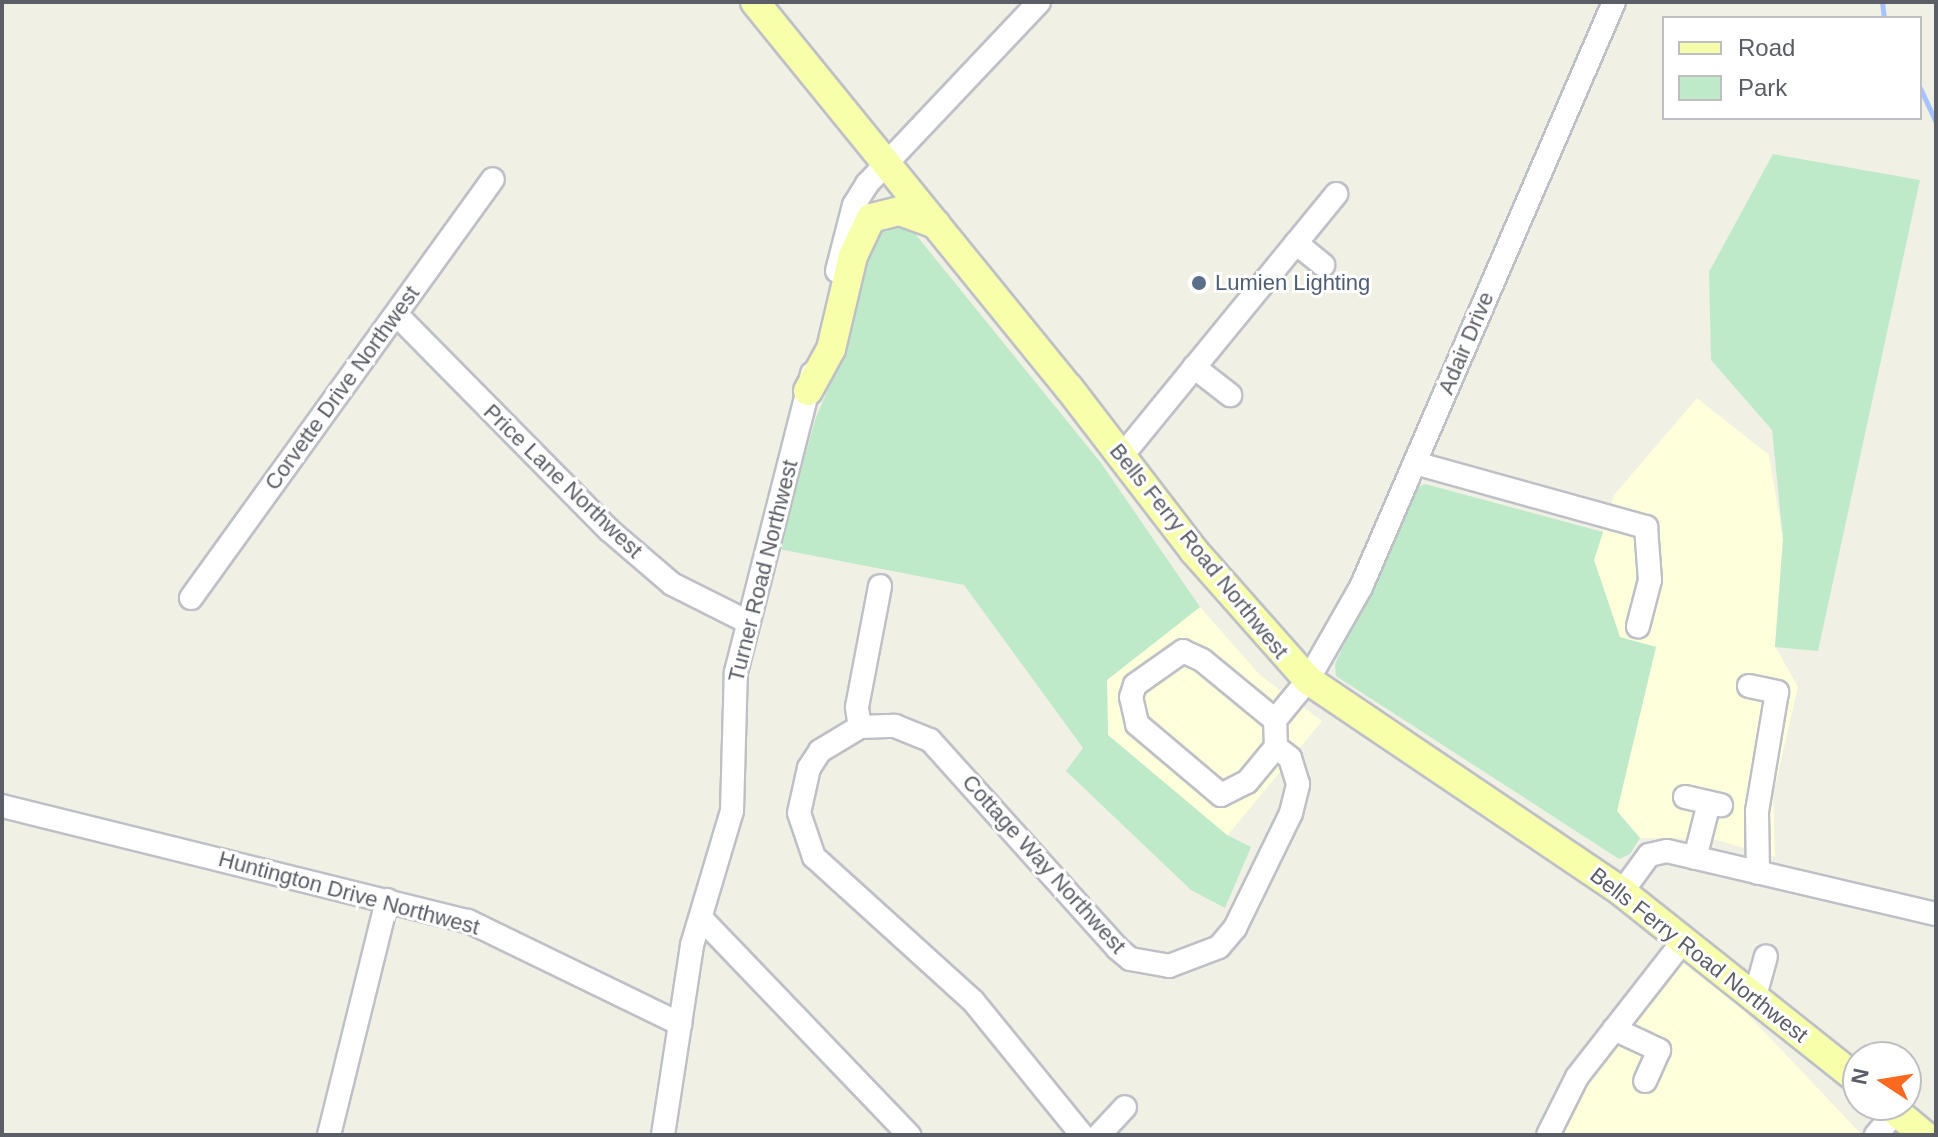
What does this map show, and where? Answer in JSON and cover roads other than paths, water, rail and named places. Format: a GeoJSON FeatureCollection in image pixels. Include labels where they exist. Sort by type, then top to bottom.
{"type":"FeatureCollection","features":[{"type":"Feature","properties":{"kind":"main road","name":"Bells Ferry Road Northwest"},"geometry":{"type":"LineString","coordinates":[[755,2],[887,162],[1252,622],[1308,680],[1622,892],[1685,939],[1842,1067]]}},
{"type":"Feature","properties":{"kind":"main road"},"geometry":{"type":"LineString","coordinates":[[808,391],[831,349],[853,256],[871,218],[900,211],[937,225]]}},
{"type":"Feature","properties":{"kind":"main road"},"geometry":{"type":"LineString","coordinates":[[1907,1121],[1924,1135]]}},
{"type":"Feature","properties":{"kind":"street","name":"Turner Road Northwest"},"geometry":{"type":"LineString","coordinates":[[663,1135],[680,1024],[701,918],[732,811],[733,693],[748,622],[854,205],[887,162],[1039,2]]}},
{"type":"Feature","properties":{"kind":"street","name":"Adair Drive"},"geometry":{"type":"LineString","coordinates":[[1308,680],[1361,587],[1614,2]]}},
{"type":"Feature","properties":{"kind":"street","name":"Corvette Drive Northwest"},"geometry":{"type":"LineString","coordinates":[[191,598],[493,179]]}},
{"type":"Feature","properties":{"kind":"street"},"geometry":{"type":"LineString","coordinates":[[1121,457],[1336,194]]}},
{"type":"Feature","properties":{"kind":"street"},"geometry":{"type":"LineString","coordinates":[[1296,243],[1323,265]]}},
{"type":"Feature","properties":{"kind":"street","name":"Price Lane Northwest"},"geometry":{"type":"LineString","coordinates":[[396,314],[609,530],[672,584],[748,622]]}},
{"type":"Feature","properties":{"kind":"street"},"geometry":{"type":"LineString","coordinates":[[1194,367],[1230,395]]}},
{"type":"Feature","properties":{"kind":"street"},"geometry":{"type":"LineString","coordinates":[[1415,463],[1646,527],[1650,580],[1638,626]]}},
{"type":"Feature","properties":{"kind":"street"},"geometry":{"type":"LineString","coordinates":[[880,586],[857,707],[860,727],[820,751],[809,768],[800,790],[804,840],[825,869],[973,1001],[1082,1135]]}},
{"type":"Feature","properties":{"kind":"street"},"geometry":{"type":"LineString","coordinates":[[1275,720],[1202,660],[1184,651],[1172,654],[1135,685],[1131,697],[1137,724],[1221,795],[1243,786],[1276,747],[1275,720],[1308,680]]}},
{"type":"Feature","properties":{"kind":"street"},"geometry":{"type":"LineString","coordinates":[[1749,686],[1777,692],[1751,811],[1767,882]]}},
{"type":"Feature","properties":{"kind":"street","name":"Cottage Way Northwest"},"geometry":{"type":"LineString","coordinates":[[860,727],[895,726],[930,740],[1117,948],[1148,965],[1194,960],[1219,947],[1235,928],[1291,813],[1298,784],[1290,758],[1276,747]]}},
{"type":"Feature","properties":{"kind":"street"},"geometry":{"type":"LineString","coordinates":[[1685,797],[1715,804],[1695,858]]}},
{"type":"Feature","properties":{"kind":"street","name":"Huntington Drive Northwest"},"geometry":{"type":"LineString","coordinates":[[2,806],[387,900],[481,927],[680,1024]]}},
{"type":"Feature","properties":{"kind":"street"},"geometry":{"type":"LineString","coordinates":[[1622,892],[1658,850],[1695,858],[1767,882],[1936,914]]}},
{"type":"Feature","properties":{"kind":"street"},"geometry":{"type":"LineString","coordinates":[[329,1135],[387,900]]}},
{"type":"Feature","properties":{"kind":"street"},"geometry":{"type":"LineString","coordinates":[[701,918],[909,1135]]}},
{"type":"Feature","properties":{"kind":"street"},"geometry":{"type":"LineString","coordinates":[[1548,1135],[1577,1077],[1685,939]]}},
{"type":"Feature","properties":{"kind":"street"},"geometry":{"type":"LineString","coordinates":[[1755,996],[1766,956]]}},
{"type":"Feature","properties":{"kind":"street"},"geometry":{"type":"LineString","coordinates":[[1614,1029],[1659,1050],[1645,1081]]}},
{"type":"Feature","properties":{"kind":"street"},"geometry":{"type":"LineString","coordinates":[[1099,1135],[1125,1107]]}},
{"type":"Feature","properties":{"kind":"waterway"},"geometry":{"type":"LineString","coordinates":[[1882,2],[1884,16]]}},
{"type":"Feature","properties":{"kind":"waterway"},"geometry":{"type":"LineString","coordinates":[[1922,92],[1936,123]]}},
{"type":"Feature","properties":{"kind":"place","name":"Lumien Lighting"},"geometry":{"type":"Point","coordinates":[1199,283]}}]}
